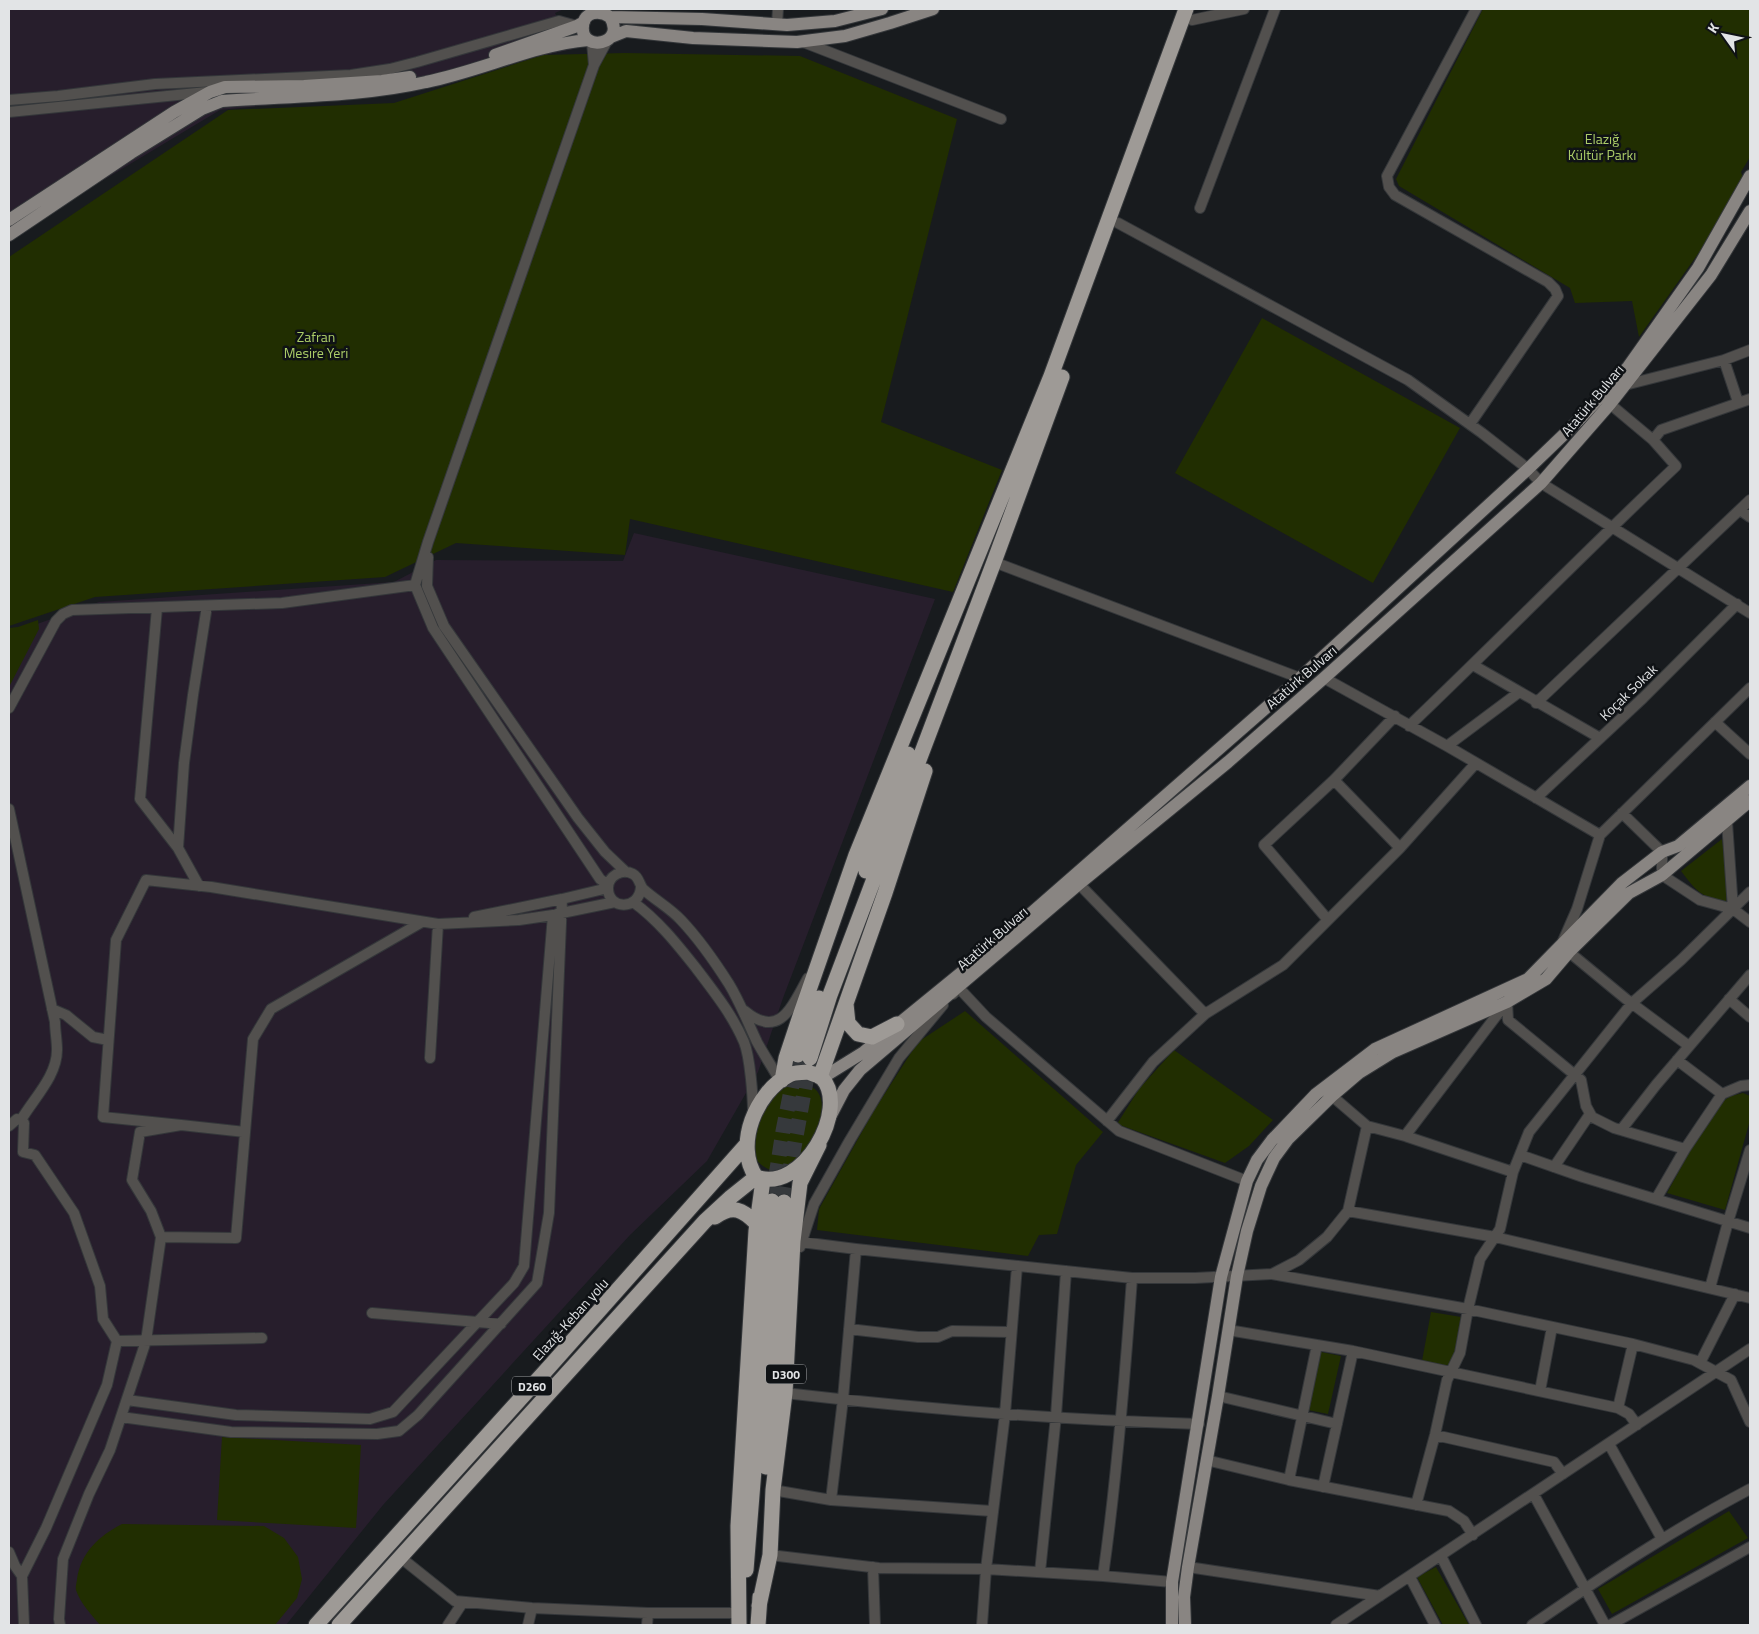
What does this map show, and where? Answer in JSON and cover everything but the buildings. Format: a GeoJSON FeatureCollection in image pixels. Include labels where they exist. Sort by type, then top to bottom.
{"type":"FeatureCollection","features":[{"type":"Feature","properties":{"kind":"highway"},"geometry":{"type":"LineString","coordinates":[[976,561],[870,859],[804,1056],[830,995],[994,562],[1118,222],[1191,12]]}},
{"type":"Feature","properties":{"kind":"highway"},"geometry":{"type":"LineString","coordinates":[[781,1081],[786,1058],[856,855],[1051,376],[1191,12]]}},
{"type":"Feature","properties":{"kind":"highway"},"geometry":{"type":"LineString","coordinates":[[821,1077],[894,866],[994,562]]}},
{"type":"Feature","properties":{"kind":"highway"},"geometry":{"type":"LineString","coordinates":[[846,1002],[848,1023],[858,1034],[872,1037],[897,1024]]}},
{"type":"Feature","properties":{"kind":"highway"},"geometry":{"type":"LineString","coordinates":[[808,1072],[821,1077],[827,1086],[830,1099],[828,1121],[819,1145],[804,1163],[789,1175],[775,1180],[760,1178],[748,1160],[746,1144],[753,1116],[766,1095],[781,1081],[790,1074],[808,1072]]}},
{"type":"Feature","properties":{"kind":"highway","name":"Elazığ-Keban yolu"},"geometry":{"type":"LineString","coordinates":[[316,1625],[550,1366],[746,1144]]}},
{"type":"Feature","properties":{"kind":"highway","name":"D300"},"geometry":{"type":"LineString","coordinates":[[758,1625],[759,1606],[770,1555],[773,1490],[785,1392],[791,1282],[797,1242],[800,1183],[819,1145]]}},
{"type":"Feature","properties":{"kind":"highway","name":"D300"},"geometry":{"type":"LineString","coordinates":[[739,1619],[738,1526],[760,1178]]}},
{"type":"Feature","properties":{"kind":"highway","name":"D260"},"geometry":{"type":"LineString","coordinates":[[338,1625],[696,1231],[731,1196],[760,1178]]}},
{"type":"Feature","properties":{"kind":"highway"},"geometry":{"type":"LineString","coordinates":[[739,1619],[748,1559],[778,1201],[759,1606]]}},
{"type":"Feature","properties":{"kind":"highway","name":"D260"},"geometry":{"type":"LineString","coordinates":[[696,1231],[719,1214],[732,1210],[744,1212],[756,1223]]}},
{"type":"Feature","properties":{"kind":"main road"},"geometry":{"type":"LineString","coordinates":[[9,220],[174,112],[210,92],[225,87],[304,86],[382,81],[417,76],[479,61],[583,19],[595,12],[702,20],[812,24],[835,21],[882,9]]}},
{"type":"Feature","properties":{"kind":"main road"},"geometry":{"type":"LineString","coordinates":[[9,234],[131,153],[202,110],[222,101],[380,91],[428,82],[553,46],[590,41],[602,43],[626,31],[736,41],[802,42],[845,36],[890,24],[934,9]]}},
{"type":"Feature","properties":{"kind":"main road"},"geometry":{"type":"LineString","coordinates":[[603,13],[614,27],[609,39]]}},
{"type":"Feature","properties":{"kind":"main road"},"geometry":{"type":"LineString","coordinates":[[583,19],[583,32],[590,41]]}},
{"type":"Feature","properties":{"kind":"main road","name":"Atatürk Bulvarı"},"geometry":{"type":"LineString","coordinates":[[821,1077],[864,1052],[988,951],[1300,678],[1579,420],[1628,367],[1698,268],[1750,176]]}},
{"type":"Feature","properties":{"kind":"main road","name":"Atatürk Bulvarı"},"geometry":{"type":"LineString","coordinates":[[828,1121],[844,1090],[860,1070],[1079,884],[1228,762],[1541,482],[1610,404],[1711,275],[1750,211]]}},
{"type":"Feature","properties":{"kind":"main road"},"geometry":{"type":"LineString","coordinates":[[1184,1625],[1184,1597],[1188,1567],[1237,1276],[1247,1230],[1274,1158],[1288,1139],[1332,1096],[1359,1073],[1393,1052],[1507,1002],[1546,979],[1566,947],[1622,883],[1662,852],[1678,846],[1750,786]]}},
{"type":"Feature","properties":{"kind":"main road"},"geometry":{"type":"LineString","coordinates":[[1172,1625],[1172,1582],[1199,1424],[1221,1277],[1247,1181],[1257,1160],[1272,1140],[1316,1094],[1375,1049],[1528,979],[1629,892],[1662,875],[1750,802]]}},
{"type":"Feature","properties":{"kind":"street"},"geometry":{"type":"LineString","coordinates":[[777,24],[778,9]]}},
{"type":"Feature","properties":{"kind":"street"},"geometry":{"type":"LineString","coordinates":[[1191,12],[1244,9]]}},
{"type":"Feature","properties":{"kind":"street"},"geometry":{"type":"LineString","coordinates":[[1200,208],[1275,9]]}},
{"type":"Feature","properties":{"kind":"street"},"geometry":{"type":"LineString","coordinates":[[1470,424],[1558,296],[1555,289],[1548,282],[1395,195],[1389,187],[1387,176],[1476,9]]}},
{"type":"Feature","properties":{"kind":"street"},"geometry":{"type":"LineString","coordinates":[[9,100],[155,84],[351,75],[390,69],[417,62],[559,21],[583,19]]}},
{"type":"Feature","properties":{"kind":"street"},"geometry":{"type":"LineString","coordinates":[[608,887],[600,879],[433,628],[415,585],[428,542],[594,65],[609,39]]}},
{"type":"Feature","properties":{"kind":"street"},"geometry":{"type":"LineString","coordinates":[[590,41],[594,65]]}},
{"type":"Feature","properties":{"kind":"street"},"geometry":{"type":"LineString","coordinates":[[802,42],[1001,119]]}},
{"type":"Feature","properties":{"kind":"street"},"geometry":{"type":"LineString","coordinates":[[9,112],[210,92]]}},
{"type":"Feature","properties":{"kind":"street"},"geometry":{"type":"LineString","coordinates":[[1118,222],[1408,380],[1470,424],[1528,469],[1541,482],[1750,613]]}},
{"type":"Feature","properties":{"kind":"street"},"geometry":{"type":"LineString","coordinates":[[1625,385],[1724,360],[1750,350]]}},
{"type":"Feature","properties":{"kind":"street"},"geometry":{"type":"LineString","coordinates":[[1724,360],[1738,402]]}},
{"type":"Feature","properties":{"kind":"street"},"geometry":{"type":"LineString","coordinates":[[1653,440],[1661,430],[1750,399]]}},
{"type":"Feature","properties":{"kind":"street"},"geometry":{"type":"LineString","coordinates":[[1410,726],[1610,527],[1676,466],[1653,440],[1610,404]]}},
{"type":"Feature","properties":{"kind":"street"},"geometry":{"type":"LineString","coordinates":[[1536,703],[1750,500]]}},
{"type":"Feature","properties":{"kind":"street"},"geometry":{"type":"LineString","coordinates":[[1740,510],[1750,517]]}},
{"type":"Feature","properties":{"kind":"street"},"geometry":{"type":"LineString","coordinates":[[428,542],[426,586],[444,626],[578,818],[605,852],[626,872],[637,877],[641,887],[680,918],[700,942],[729,984],[759,1044],[781,1081]]}},
{"type":"Feature","properties":{"kind":"street"},"geometry":{"type":"LineString","coordinates":[[994,562],[1300,678]]}},
{"type":"Feature","properties":{"kind":"street"},"geometry":{"type":"LineString","coordinates":[[9,708],[52,628],[63,614],[72,610],[282,603],[415,585]]}},
{"type":"Feature","properties":{"kind":"street","name":"Koçak Sokak"},"geometry":{"type":"LineString","coordinates":[[1536,798],[1737,604]]}},
{"type":"Feature","properties":{"kind":"street"},"geometry":{"type":"LineString","coordinates":[[178,848],[189,724],[206,606]]}},
{"type":"Feature","properties":{"kind":"street"},"geometry":{"type":"LineString","coordinates":[[158,608],[140,799],[178,848],[199,886]]}},
{"type":"Feature","properties":{"kind":"street"},"geometry":{"type":"LineString","coordinates":[[1473,665],[1518,693],[1600,738]]}},
{"type":"Feature","properties":{"kind":"street"},"geometry":{"type":"LineString","coordinates":[[1324,678],[1394,716],[1600,835]]}},
{"type":"Feature","properties":{"kind":"street"},"geometry":{"type":"LineString","coordinates":[[1689,1046],[1632,1003],[1566,947],[1600,835],[1750,688]]}},
{"type":"Feature","properties":{"kind":"street"},"geometry":{"type":"LineString","coordinates":[[1446,746],[1518,693]]}},
{"type":"Feature","properties":{"kind":"street"},"geometry":{"type":"LineString","coordinates":[[1328,920],[1264,845],[1334,780],[1394,716]]}},
{"type":"Feature","properties":{"kind":"street"},"geometry":{"type":"LineString","coordinates":[[1716,722],[1750,754]]}},
{"type":"Feature","properties":{"kind":"street"},"geometry":{"type":"LineString","coordinates":[[1107,1121],[1153,1062],[1205,1014],[1284,965],[1400,848],[1476,764]]}},
{"type":"Feature","properties":{"kind":"street"},"geometry":{"type":"LineString","coordinates":[[1334,780],[1400,848]]}},
{"type":"Feature","properties":{"kind":"street"},"geometry":{"type":"LineString","coordinates":[[9,809],[52,1009],[57,1051],[46,1083],[21,1120]]}},
{"type":"Feature","properties":{"kind":"street"},"geometry":{"type":"LineString","coordinates":[[1622,813],[1662,852],[1662,875],[1700,900],[1733,909],[1750,922]]}},
{"type":"Feature","properties":{"kind":"street"},"geometry":{"type":"LineString","coordinates":[[1727,822],[1733,909]]}},
{"type":"Feature","properties":{"kind":"street"},"geometry":{"type":"LineString","coordinates":[[615,902],[609,893],[608,887],[616,874],[626,872]]}},
{"type":"Feature","properties":{"kind":"street"},"geometry":{"type":"LineString","coordinates":[[245,1132],[103,1117],[116,940],[146,880],[199,886],[438,924],[519,920],[615,902],[625,905],[634,902],[638,897],[641,887]]}},
{"type":"Feature","properties":{"kind":"street"},"geometry":{"type":"LineString","coordinates":[[1079,884],[1205,1014]]}},
{"type":"Feature","properties":{"kind":"street"},"geometry":{"type":"LineString","coordinates":[[438,924],[558,900],[608,887]]}},
{"type":"Feature","properties":{"kind":"street"},"geometry":{"type":"LineString","coordinates":[[1416,1505],[1445,1389],[1450,1372],[1460,1353],[1480,1259],[1500,1229],[1513,1172],[1529,1132],[1632,1003],[1681,960],[1750,892]]}},
{"type":"Feature","properties":{"kind":"street"},"geometry":{"type":"LineString","coordinates":[[121,1417],[231,1432],[377,1434],[399,1430],[418,1415],[537,1283],[549,1213],[558,900]]}},
{"type":"Feature","properties":{"kind":"street"},"geometry":{"type":"LineString","coordinates":[[634,902],[649,914],[676,943],[726,1006],[744,1043],[753,1096],[753,1116]]}},
{"type":"Feature","properties":{"kind":"street"},"geometry":{"type":"LineString","coordinates":[[127,1400],[236,1415],[370,1419],[394,1412],[514,1283],[524,1266],[558,914]]}},
{"type":"Feature","properties":{"kind":"street"},"geometry":{"type":"LineString","coordinates":[[161,1237],[236,1238],[253,1039],[271,1009],[422,922]]}},
{"type":"Feature","properties":{"kind":"street"},"geometry":{"type":"LineString","coordinates":[[430,1058],[438,924]]}},
{"type":"Feature","properties":{"kind":"street"},"geometry":{"type":"LineString","coordinates":[[740,1008],[763,1023],[780,1020],[786,1014],[823,951]]}},
{"type":"Feature","properties":{"kind":"street"},"geometry":{"type":"LineString","coordinates":[[1621,1130],[1750,974]]}},
{"type":"Feature","properties":{"kind":"street"},"geometry":{"type":"LineString","coordinates":[[1247,1181],[1119,1131],[986,1017],[958,987],[899,1058],[814,1204],[797,1242],[1132,1278],[1221,1277],[1272,1274],[1468,1310],[1633,1344],[1700,1363],[1731,1380],[1750,1422]]}},
{"type":"Feature","properties":{"kind":"street"},"geometry":{"type":"LineString","coordinates":[[1729,999],[1750,1017]]}},
{"type":"Feature","properties":{"kind":"street"},"geometry":{"type":"LineString","coordinates":[[1507,1002],[1508,1020],[1581,1080],[1590,1114],[1604,1123],[1621,1130],[1686,1149]]}},
{"type":"Feature","properties":{"kind":"street"},"geometry":{"type":"LineString","coordinates":[[1405,1136],[1507,1002]]}},
{"type":"Feature","properties":{"kind":"street"},"geometry":{"type":"LineString","coordinates":[[52,1009],[66,1015],[93,1037],[108,1040]]}},
{"type":"Feature","properties":{"kind":"street"},"geometry":{"type":"LineString","coordinates":[[1677,1060],[1722,1094]]}},
{"type":"Feature","properties":{"kind":"street"},"geometry":{"type":"LineString","coordinates":[[1656,1199],[1722,1094],[1741,1086],[1750,1085]]}},
{"type":"Feature","properties":{"kind":"street"},"geometry":{"type":"LineString","coordinates":[[1332,1096],[1366,1126],[1405,1136],[1513,1172]]}},
{"type":"Feature","properties":{"kind":"street"},"geometry":{"type":"LineString","coordinates":[[1554,1167],[1590,1114]]}},
{"type":"Feature","properties":{"kind":"street"},"geometry":{"type":"LineString","coordinates":[[9,1126],[15,1120],[21,1120]]}},
{"type":"Feature","properties":{"kind":"street"},"geometry":{"type":"LineString","coordinates":[[21,1120],[24,1122],[25,1127],[24,1152],[35,1155],[74,1213],[100,1286],[103,1320],[117,1341],[107,1385],[46,1528],[22,1576],[24,1625]]}},
{"type":"Feature","properties":{"kind":"street"},"geometry":{"type":"LineString","coordinates":[[60,1625],[63,1559],[89,1494],[110,1450],[146,1341],[161,1237],[151,1211],[132,1180],[140,1132],[181,1125]]}},
{"type":"Feature","properties":{"kind":"street"},"geometry":{"type":"LineString","coordinates":[[1272,1274],[1299,1260],[1327,1238],[1348,1211],[1366,1126]]}},
{"type":"Feature","properties":{"kind":"street"},"geometry":{"type":"LineString","coordinates":[[1710,1288],[1750,1150]]}},
{"type":"Feature","properties":{"kind":"street"},"geometry":{"type":"LineString","coordinates":[[1520,1155],[1750,1228]]}},
{"type":"Feature","properties":{"kind":"street"},"geometry":{"type":"LineString","coordinates":[[1348,1211],[1495,1237],[1750,1298]]}},
{"type":"Feature","properties":{"kind":"street"},"geometry":{"type":"LineString","coordinates":[[831,1500],[843,1399],[856,1249]]}},
{"type":"Feature","properties":{"kind":"street"},"geometry":{"type":"LineString","coordinates":[[982,1625],[1017,1266]]}},
{"type":"Feature","properties":{"kind":"street"},"geometry":{"type":"LineString","coordinates":[[1040,1572],[1056,1416],[1066,1271]]}},
{"type":"Feature","properties":{"kind":"street"},"geometry":{"type":"LineString","coordinates":[[1103,1576],[1112,1518],[1122,1422],[1132,1278]]}},
{"type":"Feature","properties":{"kind":"street"},"geometry":{"type":"LineString","coordinates":[[1700,1363],[1736,1294]]}},
{"type":"Feature","properties":{"kind":"street"},"geometry":{"type":"LineString","coordinates":[[372,1313],[501,1324]]}},
{"type":"Feature","properties":{"kind":"street"},"geometry":{"type":"LineString","coordinates":[[1540,1391],[1552,1327]]}},
{"type":"Feature","properties":{"kind":"street"},"geometry":{"type":"LineString","coordinates":[[849,1329],[918,1337],[938,1337],[952,1331],[1010,1332]]}},
{"type":"Feature","properties":{"kind":"street"},"geometry":{"type":"LineString","coordinates":[[1228,1330],[1353,1351],[1618,1408],[1629,1414],[1637,1425]]}},
{"type":"Feature","properties":{"kind":"street"},"geometry":{"type":"LineString","coordinates":[[117,1341],[262,1338]]}},
{"type":"Feature","properties":{"kind":"street"},"geometry":{"type":"LineString","coordinates":[[1618,1408],[1633,1344]]}},
{"type":"Feature","properties":{"kind":"street"},"geometry":{"type":"LineString","coordinates":[[1289,1480],[1317,1345]]}},
{"type":"Feature","properties":{"kind":"street"},"geometry":{"type":"LineString","coordinates":[[1336,1625],[1534,1495],[1750,1349]]}},
{"type":"Feature","properties":{"kind":"street"},"geometry":{"type":"LineString","coordinates":[[1323,1487],[1353,1351]]}},
{"type":"Feature","properties":{"kind":"street"},"geometry":{"type":"LineString","coordinates":[[785,1392],[1004,1414],[1056,1416],[1122,1422],[1199,1424]]}},
{"type":"Feature","properties":{"kind":"street"},"geometry":{"type":"LineString","coordinates":[[1218,1396],[1337,1424]]}},
{"type":"Feature","properties":{"kind":"street"},"geometry":{"type":"LineString","coordinates":[[1435,1435],[1554,1462],[1563,1474]]}},
{"type":"Feature","properties":{"kind":"street"},"geometry":{"type":"LineString","coordinates":[[1609,1444],[1662,1540]]}},
{"type":"Feature","properties":{"kind":"street"},"geometry":{"type":"LineString","coordinates":[[1206,1460],[1289,1480],[1455,1514],[1468,1525],[1473,1535]]}},
{"type":"Feature","properties":{"kind":"street"},"geometry":{"type":"LineString","coordinates":[[1532,1625],[1662,1540],[1750,1489]]}},
{"type":"Feature","properties":{"kind":"street"},"geometry":{"type":"LineString","coordinates":[[773,1490],[831,1500],[992,1511]]}},
{"type":"Feature","properties":{"kind":"street"},"geometry":{"type":"LineString","coordinates":[[1534,1495],[1606,1625]]}},
{"type":"Feature","properties":{"kind":"street"},"geometry":{"type":"LineString","coordinates":[[1610,1625],[1750,1547]]}},
{"type":"Feature","properties":{"kind":"street"},"geometry":{"type":"LineString","coordinates":[[9,1552],[22,1576]]}},
{"type":"Feature","properties":{"kind":"street"},"geometry":{"type":"LineString","coordinates":[[770,1555],[873,1567],[1040,1572],[1172,1582]]}},
{"type":"Feature","properties":{"kind":"street"},"geometry":{"type":"LineString","coordinates":[[1441,1556],[1476,1625]]}},
{"type":"Feature","properties":{"kind":"street"},"geometry":{"type":"LineString","coordinates":[[400,1557],[455,1601],[532,1608],[739,1619]]}},
{"type":"Feature","properties":{"kind":"street"},"geometry":{"type":"LineString","coordinates":[[873,1567],[875,1625]]}},
{"type":"Feature","properties":{"kind":"street"},"geometry":{"type":"LineString","coordinates":[[1188,1567],[1380,1596]]}},
{"type":"Feature","properties":{"kind":"street"},"geometry":{"type":"LineString","coordinates":[[1410,1576],[1435,1625]]}},
{"type":"Feature","properties":{"kind":"street"},"geometry":{"type":"LineString","coordinates":[[448,1625],[464,1602]]}},
{"type":"Feature","properties":{"kind":"street"},"geometry":{"type":"LineString","coordinates":[[528,1625],[532,1608]]}},
{"type":"Feature","properties":{"kind":"street"},"geometry":{"type":"LineString","coordinates":[[647,1625],[648,1613]]}},
{"type":"Feature","properties":{"kind":"shaded area"},"geometry":{"type":"Polygon","coordinates":[[[9,9],[564,9],[555,13],[573,49],[508,63],[419,90],[220,110],[90,188],[9,242],[9,9]]]}},
{"type":"Feature","properties":{"kind":"shaded area"},"geometry":{"type":"Polygon","coordinates":[[[634,533],[935,599],[783,998],[758,1072],[707,1161],[630,1235],[383,1505],[286,1625],[9,1625],[9,634],[99,602],[394,582],[436,560],[623,561],[634,533]]]}},
{"type":"Feature","properties":{"kind":"green space","name":"Elazığ Kültür Parkı"},"geometry":{"type":"Polygon","coordinates":[[[1483,9],[1750,9],[1750,157],[1741,172],[1743,178],[1700,251],[1639,337],[1632,301],[1575,303],[1570,288],[1399,186],[1396,179],[1483,9]]]}},
{"type":"Feature","properties":{"kind":"green space","name":"Zafran Mesire Yeri"},"geometry":{"type":"Polygon","coordinates":[[[625,53],[800,56],[957,119],[881,422],[1002,470],[953,592],[630,519],[625,555],[456,543],[385,577],[95,597],[9,626],[9,257],[228,110],[394,103],[543,55],[625,53]]]}},
{"type":"Feature","properties":{"kind":"green space"},"geometry":{"type":"Polygon","coordinates":[[[1262,318],[1460,428],[1373,583],[1175,473],[1262,318]]]}},
{"type":"Feature","properties":{"kind":"green space"},"geometry":{"type":"Polygon","coordinates":[[[38,620],[39,629],[9,687],[9,628],[38,620]]]}},
{"type":"Feature","properties":{"kind":"green space"},"geometry":{"type":"Polygon","coordinates":[[[1722,839],[1728,886],[1726,902],[1711,898],[1700,892],[1681,871],[1722,839]]]}},
{"type":"Feature","properties":{"kind":"green space"},"geometry":{"type":"Polygon","coordinates":[[[965,1011],[1103,1132],[1076,1165],[1057,1234],[1039,1235],[1028,1256],[817,1230],[819,1209],[873,1112],[918,1042],[965,1011]]]}},
{"type":"Feature","properties":{"kind":"green space"},"geometry":{"type":"Polygon","coordinates":[[[1174,1050],[1273,1120],[1249,1146],[1225,1163],[1117,1124],[1139,1089],[1174,1050]]]}},
{"type":"Feature","properties":{"kind":"green space"},"geometry":{"type":"Polygon","coordinates":[[[799,1083],[817,1091],[821,1100],[822,1112],[819,1124],[814,1137],[799,1160],[781,1171],[769,1170],[754,1158],[754,1129],[758,1117],[774,1096],[788,1085],[799,1083]]]}},
{"type":"Feature","properties":{"kind":"green space"},"geometry":{"type":"Polygon","coordinates":[[[1743,1093],[1750,1096],[1750,1120],[1725,1210],[1667,1193],[1714,1107],[1731,1096],[1743,1093]]]}},
{"type":"Feature","properties":{"kind":"green space"},"geometry":{"type":"Polygon","coordinates":[[[1431,1312],[1461,1317],[1452,1367],[1422,1361],[1431,1312]]]}},
{"type":"Feature","properties":{"kind":"green space"},"geometry":{"type":"Polygon","coordinates":[[[1321,1352],[1341,1356],[1328,1414],[1308,1410],[1321,1352]]]}},
{"type":"Feature","properties":{"kind":"green space"},"geometry":{"type":"Polygon","coordinates":[[[222,1437],[361,1445],[356,1528],[217,1520],[222,1437]]]}},
{"type":"Feature","properties":{"kind":"green space"},"geometry":{"type":"Polygon","coordinates":[[[1729,1511],[1748,1538],[1612,1614],[1598,1589],[1729,1511]]]}},
{"type":"Feature","properties":{"kind":"green space"},"geometry":{"type":"Polygon","coordinates":[[[122,1524],[264,1526],[284,1538],[298,1557],[302,1579],[297,1598],[275,1625],[100,1625],[86,1609],[78,1595],[76,1589],[79,1569],[92,1546],[122,1524]]]}},
{"type":"Feature","properties":{"kind":"green space"},"geometry":{"type":"Polygon","coordinates":[[[1436,1567],[1469,1625],[1443,1625],[1417,1577],[1436,1567]]]}},
{"type":"Feature","properties":{"kind":"tunnel"},"geometry":{"type":"LineString","coordinates":[[772,1201],[798,1055]]}},
{"type":"Feature","properties":{"kind":"tunnel"},"geometry":{"type":"LineString","coordinates":[[784,1202],[810,1060]]}}]}
